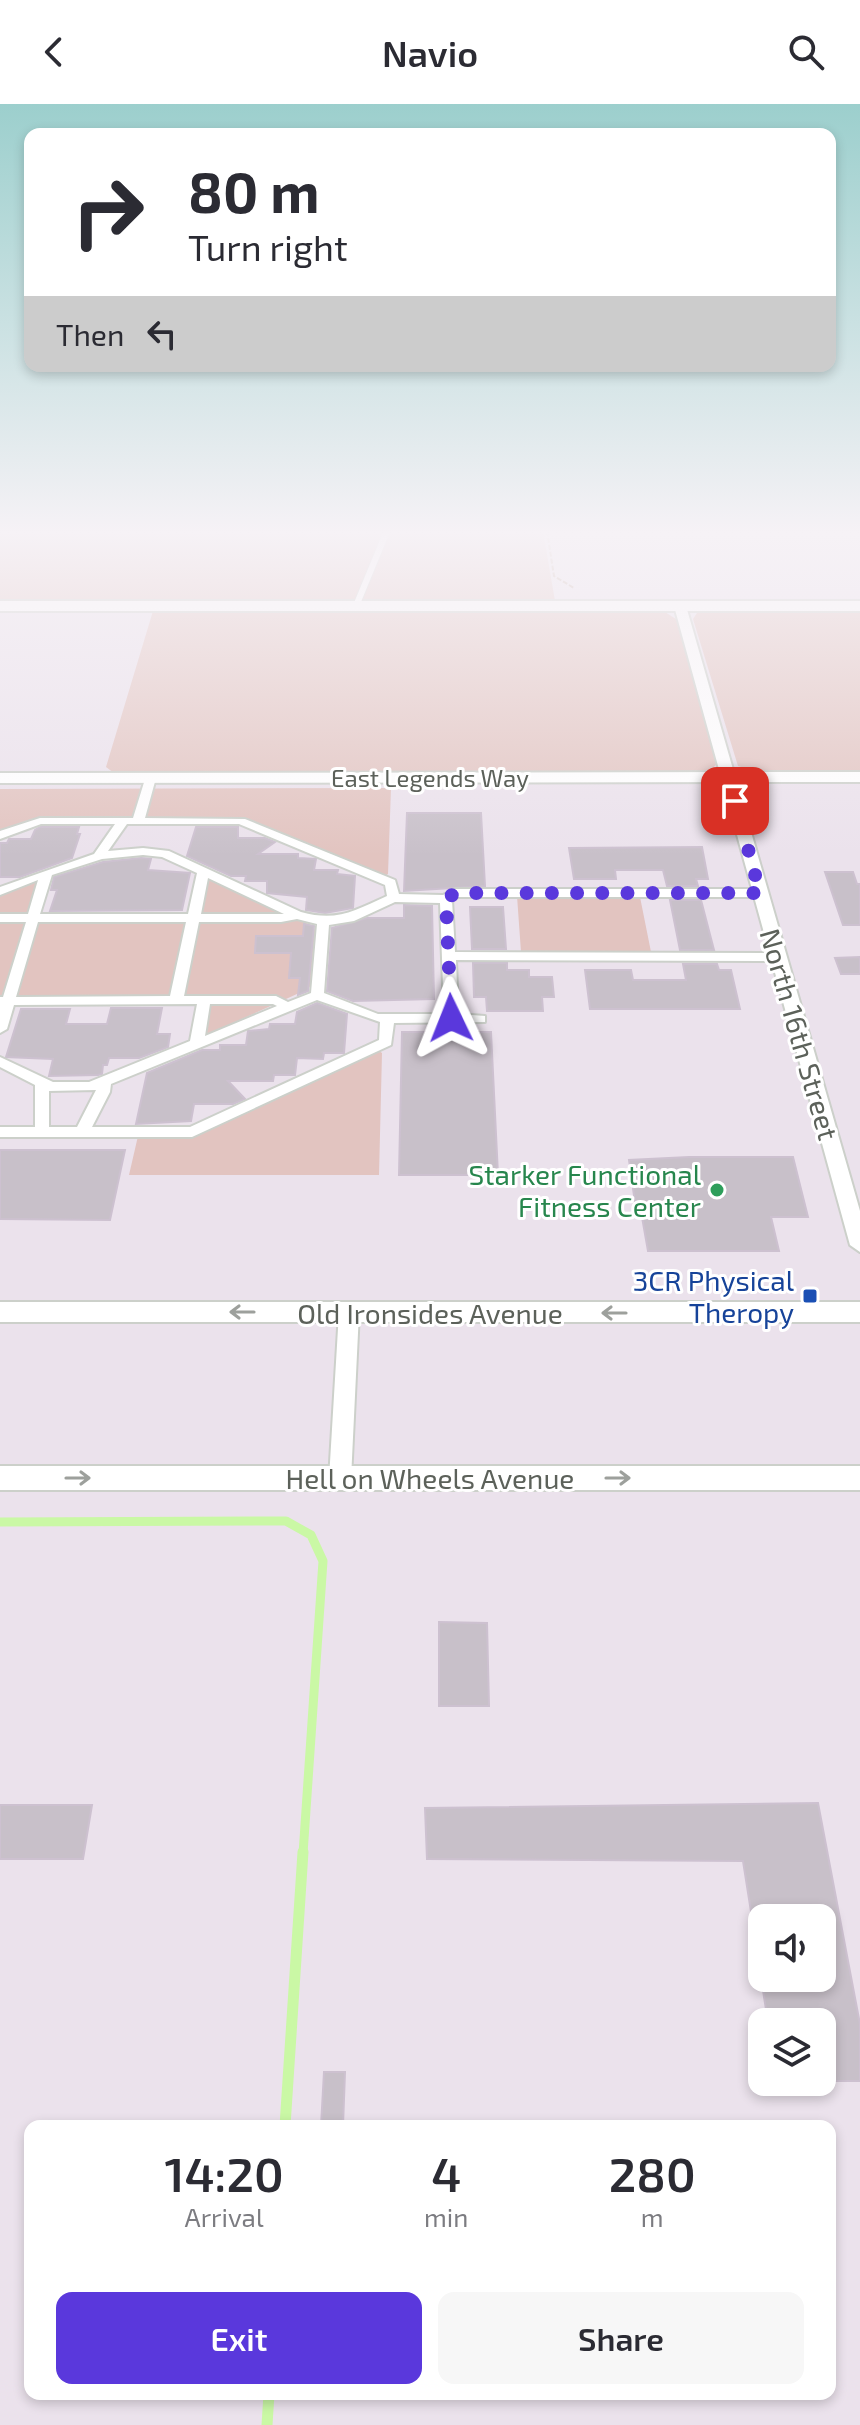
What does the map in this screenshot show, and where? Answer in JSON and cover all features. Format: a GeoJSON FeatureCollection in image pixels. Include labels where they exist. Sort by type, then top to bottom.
{"type":"FeatureCollection","features":[{"type":"Feature","properties":{"kind":"street","name":"North 16th Street"},"geometry":{"type":"LineString","coordinates":[[690,639],[860,1245]]}},
{"type":"Feature","properties":{"kind":"street","name":"East Legends Way"},"geometry":{"type":"LineString","coordinates":[[0,778],[860,777]]}},
{"type":"Feature","properties":{"kind":"street"},"geometry":{"type":"LineString","coordinates":[[138,821],[150,778]]}},
{"type":"Feature","properties":{"kind":"street"},"geometry":{"type":"LineString","coordinates":[[100,854],[124,820]]}},
{"type":"Feature","properties":{"kind":"street"},"geometry":{"type":"LineString","coordinates":[[0,835],[40,821],[138,821],[203,873],[297,915],[323,922],[350,918],[393,898],[446,899],[455,893],[760,893]]}},
{"type":"Feature","properties":{"kind":"street"},"geometry":{"type":"LineString","coordinates":[[0,891],[100,854],[241,821],[391,883],[393,898]]}},
{"type":"Feature","properties":{"kind":"street"},"geometry":{"type":"LineString","coordinates":[[176,1001],[203,873]]}},
{"type":"Feature","properties":{"kind":"street"},"geometry":{"type":"LineString","coordinates":[[0,1029],[4,1001],[35,918],[46,874]]}},
{"type":"Feature","properties":{"kind":"street"},"geometry":{"type":"LineString","coordinates":[[446,899],[451,1018]]}},
{"type":"Feature","properties":{"kind":"street"},"geometry":{"type":"LineString","coordinates":[[0,918],[281,918],[297,915]]}},
{"type":"Feature","properties":{"kind":"street"},"geometry":{"type":"LineString","coordinates":[[317,995],[323,922]]}},
{"type":"Feature","properties":{"kind":"street"},"geometry":{"type":"LineString","coordinates":[[449,956],[778,957]]}},
{"type":"Feature","properties":{"kind":"street"},"geometry":{"type":"LineString","coordinates":[[0,1061],[51,1087],[91,1087],[317,995],[347,1004],[374,1018],[480,1019]]}},
{"type":"Feature","properties":{"kind":"street"},"geometry":{"type":"LineString","coordinates":[[4,1001],[276,1000],[287,1007]]}},
{"type":"Feature","properties":{"kind":"street"},"geometry":{"type":"LineString","coordinates":[[197,1043],[204,1001]]}},
{"type":"Feature","properties":{"kind":"street"},"geometry":{"type":"LineString","coordinates":[[0,1132],[192,1132],[386,1042],[387,1019]]}},
{"type":"Feature","properties":{"kind":"street"},"geometry":{"type":"LineString","coordinates":[[82,1132],[103,1092],[104,1081]]}},
{"type":"Feature","properties":{"kind":"street"},"geometry":{"type":"LineString","coordinates":[[42,1084],[39,1092],[42,1132]]}},
{"type":"Feature","properties":{"kind":"street","name":"Old Ironsides Avenue"},"geometry":{"type":"LineString","coordinates":[[0,1312],[860,1312]]}},
{"type":"Feature","properties":{"kind":"street"},"geometry":{"type":"LineString","coordinates":[[340,1479],[349,1312]]}},
{"type":"Feature","properties":{"kind":"street","name":"Hell on Wheels Avenue"},"geometry":{"type":"LineString","coordinates":[[0,1478],[860,1478]]}},
{"type":"Feature","properties":{"kind":"shaded area"},"geometry":{"type":"Polygon","coordinates":[[[144,639],[684,639],[717,764],[710,770],[697,772],[114,773],[106,767],[144,639]]]}},
{"type":"Feature","properties":{"kind":"shaded area"},"geometry":{"type":"Polygon","coordinates":[[[699,639],[860,639],[860,771],[755,771],[738,766],[699,639]]]}},
{"type":"Feature","properties":{"kind":"shaded area"},"geometry":{"type":"Polygon","coordinates":[[[391,788],[388,874],[385,876],[239,818],[42,818],[0,832],[0,789],[391,788]]]}},
{"type":"Feature","properties":{"kind":"shaded area"},"geometry":{"type":"Polygon","coordinates":[[[205,880],[313,926],[316,932],[312,984],[308,989],[209,1034],[203,1033],[209,996],[5,996],[0,1013],[0,893],[39,881],[28,920],[198,921],[205,880]]]}},
{"type":"Feature","properties":{"kind":"shaded area"},"geometry":{"type":"Polygon","coordinates":[[[517,896],[640,897],[651,952],[521,952],[517,896]]]}},
{"type":"Feature","properties":{"kind":"shaded area"},"geometry":{"type":"Polygon","coordinates":[[[379,1051],[382,1053],[379,1175],[129,1175],[138,1136],[191,1136],[379,1051]]]}},
{"type":"Feature","properties":{"kind":"building"},"geometry":{"type":"Polygon","coordinates":[[[407,813],[481,813],[485,886],[404,891],[407,813]]]}},
{"type":"Feature","properties":{"kind":"building"},"geometry":{"type":"Polygon","coordinates":[[[40,827],[79,827],[77,834],[80,834],[72,858],[20,877],[0,877],[0,843],[7,843],[9,839],[31,839],[40,827]]]}},
{"type":"Feature","properties":{"kind":"building"},"geometry":{"type":"Polygon","coordinates":[[[196,827],[238,827],[238,838],[265,838],[275,842],[258,854],[298,854],[298,858],[316,859],[314,870],[338,870],[337,874],[355,876],[353,908],[325,913],[306,910],[307,897],[267,893],[267,881],[245,881],[246,876],[231,876],[187,856],[196,827]]]}},
{"type":"Feature","properties":{"kind":"building"},"geometry":{"type":"Polygon","coordinates":[[[702,847],[708,879],[696,879],[698,886],[667,886],[663,870],[615,870],[616,879],[574,879],[569,848],[702,847]]]}},
{"type":"Feature","properties":{"kind":"building"},"geometry":{"type":"Polygon","coordinates":[[[151,859],[148,870],[190,873],[182,910],[50,911],[57,890],[51,890],[54,877],[103,862],[151,859]]]}},
{"type":"Feature","properties":{"kind":"building"},"geometry":{"type":"Polygon","coordinates":[[[825,872],[853,872],[857,884],[860,884],[860,925],[843,925],[825,872]]]}},
{"type":"Feature","properties":{"kind":"building"},"geometry":{"type":"Polygon","coordinates":[[[670,900],[701,900],[714,950],[680,950],[670,900]]]}},
{"type":"Feature","properties":{"kind":"building"},"geometry":{"type":"Polygon","coordinates":[[[404,905],[432,906],[434,999],[353,1001],[327,991],[332,928],[367,918],[404,918],[404,905]]]}},
{"type":"Feature","properties":{"kind":"building"},"geometry":{"type":"Polygon","coordinates":[[[470,907],[503,907],[506,949],[472,949],[470,907]]]}},
{"type":"Feature","properties":{"kind":"building"},"geometry":{"type":"Polygon","coordinates":[[[304,924],[314,926],[308,991],[298,995],[300,978],[289,978],[291,953],[255,953],[256,936],[303,936],[304,924]]]}},
{"type":"Feature","properties":{"kind":"building"},"geometry":{"type":"Polygon","coordinates":[[[860,957],[860,974],[841,974],[835,958],[860,957]]]}},
{"type":"Feature","properties":{"kind":"building"},"geometry":{"type":"Polygon","coordinates":[[[473,963],[507,963],[507,970],[529,970],[529,977],[552,977],[554,997],[542,997],[543,1011],[487,1011],[486,997],[474,997],[473,963]]]}},
{"type":"Feature","properties":{"kind":"building"},"geometry":{"type":"Polygon","coordinates":[[[683,964],[717,964],[719,970],[731,970],[740,1009],[590,1009],[585,970],[631,970],[633,980],[686,980],[683,964]]]}},
{"type":"Feature","properties":{"kind":"building"},"geometry":{"type":"Polygon","coordinates":[[[317,1003],[347,1014],[344,1053],[324,1053],[323,1059],[297,1058],[295,1075],[274,1075],[273,1081],[228,1081],[245,1099],[233,1104],[194,1104],[191,1121],[136,1124],[147,1073],[202,1050],[220,1050],[220,1045],[246,1045],[248,1031],[269,1029],[270,1024],[295,1024],[297,1012],[317,1003]]]}},
{"type":"Feature","properties":{"kind":"building"},"geometry":{"type":"Polygon","coordinates":[[[111,1008],[162,1008],[157,1034],[170,1034],[168,1047],[139,1058],[109,1058],[107,1065],[103,1065],[102,1074],[98,1075],[49,1076],[53,1059],[6,1057],[21,1009],[70,1009],[66,1024],[107,1024],[111,1008]]]}},
{"type":"Feature","properties":{"kind":"building"},"geometry":{"type":"Polygon","coordinates":[[[402,1032],[491,1032],[498,1175],[399,1175],[402,1032]]]}},
{"type":"Feature","properties":{"kind":"building"},"geometry":{"type":"Polygon","coordinates":[[[0,1150],[125,1150],[110,1220],[0,1219],[0,1150]]]}},
{"type":"Feature","properties":{"kind":"building","name":"Starker Functional Fitness Center"},"geometry":{"type":"Polygon","coordinates":[[[793,1157],[808,1217],[771,1217],[779,1251],[648,1251],[642,1217],[637,1217],[629,1160],[793,1157]]]}},
{"type":"Feature","properties":{"kind":"building"},"geometry":{"type":"Polygon","coordinates":[[[439,1622],[487,1623],[489,1706],[439,1706],[439,1622]]]}},
{"type":"Feature","properties":{"kind":"building"},"geometry":{"type":"Polygon","coordinates":[[[818,1803],[860,2024],[860,2081],[836,2081],[836,2008],[766,2008],[763,1992],[836,1992],[836,1904],[750,1904],[743,1861],[427,1859],[425,1808],[818,1803]]]}},
{"type":"Feature","properties":{"kind":"building"},"geometry":{"type":"Polygon","coordinates":[[[0,1805],[92,1805],[83,1859],[0,1859],[0,1805]]]}},
{"type":"Feature","properties":{"kind":"building"},"geometry":{"type":"Polygon","coordinates":[[[324,2072],[345,2072],[343,2120],[321,2120],[324,2072]]]}},
{"type":"Feature","properties":{"kind":"waterway"},"geometry":{"type":"LineString","coordinates":[[0,1522],[286,1521],[311,1535],[323,1561],[303,1854]]}},
{"type":"Feature","properties":{"kind":"waterway"},"geometry":{"type":"LineString","coordinates":[[285,2120],[303,1852]]}},
{"type":"Feature","properties":{"kind":"waterway"},"geometry":{"type":"LineString","coordinates":[[267,2425],[269,2400]]}},
{"type":"Feature","properties":{"kind":"place","name":"Starker Functional Fitness Center"},"geometry":{"type":"Point","coordinates":[717,1190]}},
{"type":"Feature","properties":{"kind":"place","name":"3CR Physical Theropy"},"geometry":{"type":"Point","coordinates":[810,1296]}},
{"type":"Feature","properties":{"kind":"route"},"geometry":{"type":"LineString","coordinates":[[451,1018],[446,899],[455,893],[760,893],[735,801]]}}]}
